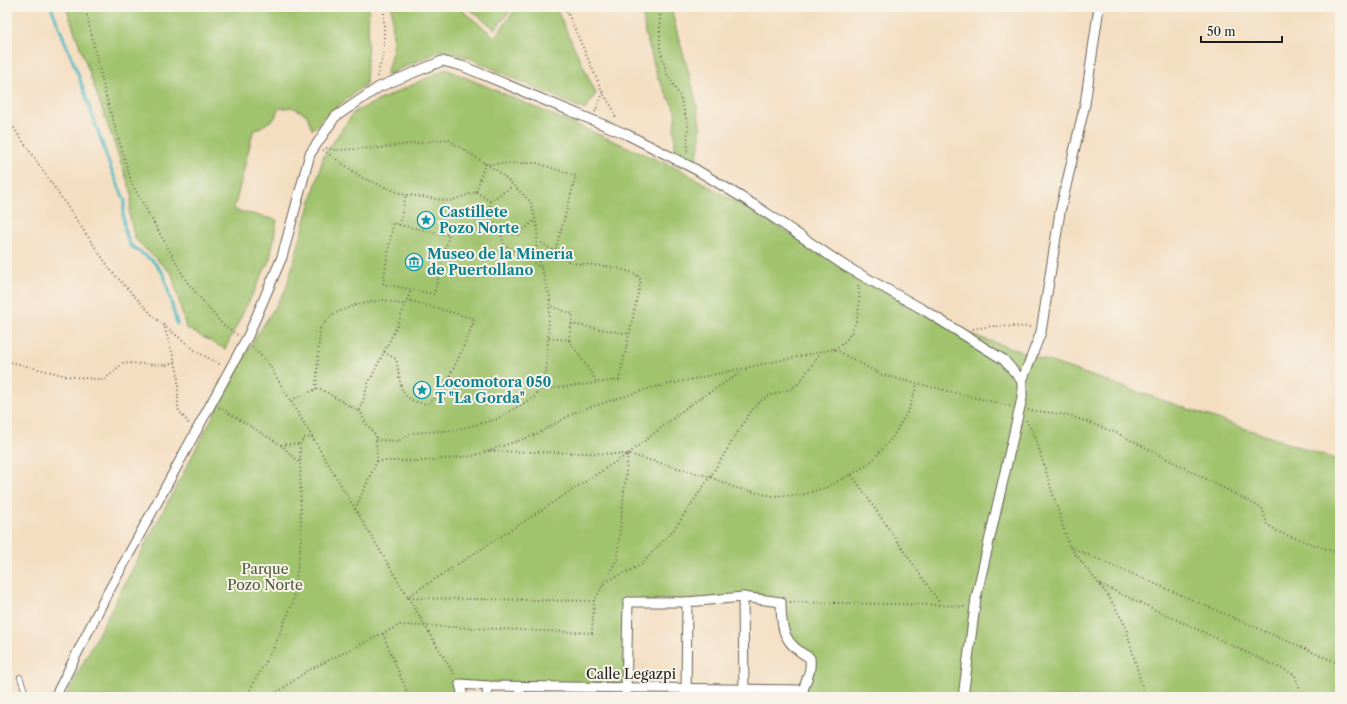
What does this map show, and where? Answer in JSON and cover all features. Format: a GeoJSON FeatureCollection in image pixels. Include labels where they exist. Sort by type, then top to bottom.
{"type":"FeatureCollection","features":[{"type":"Feature","properties":{"kind":"street"},"geometry":{"type":"LineString","coordinates":[[963,697],[975,607],[1020,408],[1022,398],[1022,381],[1042,326],[1060,212],[1085,104],[1099,7]]}},
{"type":"Feature","properties":{"kind":"street"},"geometry":{"type":"LineString","coordinates":[[55,697],[105,598],[245,341],[282,257],[310,154],[335,117],[386,84],[442,61],[462,66],[619,132],[686,165],[756,206],[855,271],[924,310],[1004,360],[1022,381]]}},
{"type":"Feature","properties":{"kind":"street"},"geometry":{"type":"LineString","coordinates":[[743,597],[744,693]]}},
{"type":"Feature","properties":{"kind":"street"},"geometry":{"type":"LineString","coordinates":[[626,692],[628,602],[687,602],[743,597],[780,602],[781,623],[784,634],[792,645],[810,658],[811,669],[807,684],[802,693]]}},
{"type":"Feature","properties":{"kind":"street"},"geometry":{"type":"LineString","coordinates":[[686,693],[687,602]]}},
{"type":"Feature","properties":{"kind":"street"},"geometry":{"type":"LineString","coordinates":[[460,684],[463,697]]}},
{"type":"Feature","properties":{"kind":"street","name":"Calle Legazpi"},"geometry":{"type":"LineString","coordinates":[[460,684],[520,687],[572,687],[626,692],[802,693]]}},
{"type":"Feature","properties":{"kind":"street"},"geometry":{"type":"LineString","coordinates":[[487,697],[488,686]]}},
{"type":"Feature","properties":{"kind":"street"},"geometry":{"type":"LineString","coordinates":[[520,687],[520,697]]}},
{"type":"Feature","properties":{"kind":"street"},"geometry":{"type":"LineString","coordinates":[[572,687],[572,697]]}},
{"type":"Feature","properties":{"kind":"lane"},"geometry":{"type":"LineString","coordinates":[[20,676],[27,697]]}},
{"type":"Feature","properties":{"kind":"path"},"geometry":{"type":"LineString","coordinates":[[85,7],[105,93],[132,184],[187,282],[222,324],[245,341],[268,363],[407,598],[460,684]]}},
{"type":"Feature","properties":{"kind":"path"},"geometry":{"type":"LineString","coordinates":[[373,92],[384,51],[384,7]]}},
{"type":"Feature","properties":{"kind":"path"},"geometry":{"type":"LineString","coordinates":[[565,7],[603,93],[613,109],[619,132]]}},
{"type":"Feature","properties":{"kind":"path"},"geometry":{"type":"LineString","coordinates":[[660,7],[660,48],[667,74],[680,96],[688,125],[686,165]]}},
{"type":"Feature","properties":{"kind":"path"},"geometry":{"type":"LineString","coordinates":[[591,121],[603,93]]}},
{"type":"Feature","properties":{"kind":"path"},"geometry":{"type":"LineString","coordinates":[[7,118],[112,272],[164,326],[197,352],[230,369]]}},
{"type":"Feature","properties":{"kind":"path"},"geometry":{"type":"LineString","coordinates":[[316,145],[335,150],[379,148],[447,139],[499,172],[532,202],[538,231],[536,250],[550,297],[550,306],[546,377],[534,397],[497,419],[456,430],[412,433],[398,441],[376,440]]}},
{"type":"Feature","properties":{"kind":"path"},"geometry":{"type":"LineString","coordinates":[[316,145],[363,178],[406,195],[450,201],[476,192]]}},
{"type":"Feature","properties":{"kind":"path"},"geometry":{"type":"LineString","coordinates":[[485,164],[537,163],[576,176],[555,252]]}},
{"type":"Feature","properties":{"kind":"path"},"geometry":{"type":"LineString","coordinates":[[476,192],[485,164]]}},
{"type":"Feature","properties":{"kind":"path"},"geometry":{"type":"LineString","coordinates":[[490,201],[513,186]]}},
{"type":"Feature","properties":{"kind":"path"},"geometry":{"type":"LineString","coordinates":[[476,192],[490,201]]}},
{"type":"Feature","properties":{"kind":"path"},"geometry":{"type":"LineString","coordinates":[[400,225],[406,195]]}},
{"type":"Feature","properties":{"kind":"path"},"geometry":{"type":"LineString","coordinates":[[490,201],[490,218],[500,232],[504,244],[541,269]]}},
{"type":"Feature","properties":{"kind":"path"},"geometry":{"type":"LineString","coordinates":[[500,232],[518,235],[535,220]]}},
{"type":"Feature","properties":{"kind":"path"},"geometry":{"type":"LineString","coordinates":[[393,223],[400,225],[449,236],[434,294],[383,284],[393,223]]}},
{"type":"Feature","properties":{"kind":"path"},"geometry":{"type":"LineString","coordinates":[[539,241],[571,263],[614,267],[636,274],[641,280],[619,380],[539,390]]}},
{"type":"Feature","properties":{"kind":"path"},"geometry":{"type":"LineString","coordinates":[[377,461],[424,461],[473,456],[535,435],[578,411],[651,388],[834,349],[842,345],[857,317],[859,292],[855,271]]}},
{"type":"Feature","properties":{"kind":"path"},"geometry":{"type":"LineString","coordinates":[[355,509],[377,461],[376,436],[365,422],[360,410],[368,384],[384,352],[411,290]]}},
{"type":"Feature","properties":{"kind":"path"},"geometry":{"type":"LineString","coordinates":[[316,389],[320,328],[333,314],[355,304],[383,300],[405,305]]}},
{"type":"Feature","properties":{"kind":"path"},"geometry":{"type":"LineString","coordinates":[[384,352],[396,359],[402,393],[414,402],[427,404],[435,399],[456,364],[475,319],[407,300]]}},
{"type":"Feature","properties":{"kind":"path"},"geometry":{"type":"LineString","coordinates":[[550,306],[573,314],[569,340],[597,383]]}},
{"type":"Feature","properties":{"kind":"path"},"geometry":{"type":"LineString","coordinates":[[571,324],[629,334]]}},
{"type":"Feature","properties":{"kind":"path"},"geometry":{"type":"LineString","coordinates":[[164,326],[178,375],[178,409],[195,431]]}},
{"type":"Feature","properties":{"kind":"path"},"geometry":{"type":"LineString","coordinates":[[963,334],[975,328],[992,326],[1042,326]]}},
{"type":"Feature","properties":{"kind":"path"},"geometry":{"type":"LineString","coordinates":[[549,338],[569,340]]}},
{"type":"Feature","properties":{"kind":"path"},"geometry":{"type":"LineString","coordinates":[[834,349],[882,375],[1040,413],[1068,415],[1117,433],[1262,508],[1267,524],[1278,532],[1340,554]]}},
{"type":"Feature","properties":{"kind":"path"},"geometry":{"type":"LineString","coordinates":[[604,583],[641,565],[675,528],[710,477],[749,414],[760,401],[771,395],[791,389],[799,383],[820,352]]}},
{"type":"Feature","properties":{"kind":"path"},"geometry":{"type":"LineString","coordinates":[[7,361],[66,376],[104,380],[123,363],[168,366],[175,362]]}},
{"type":"Feature","properties":{"kind":"path"},"geometry":{"type":"LineString","coordinates":[[407,598],[628,454],[690,404],[750,367]]}},
{"type":"Feature","properties":{"kind":"path"},"geometry":{"type":"LineString","coordinates":[[486,451],[628,454],[710,477],[736,488],[772,496],[785,496],[815,491],[852,475],[868,465],[892,438],[909,409],[917,384]]}},
{"type":"Feature","properties":{"kind":"path"},"geometry":{"type":"LineString","coordinates":[[291,400],[319,388],[361,412]]}},
{"type":"Feature","properties":{"kind":"path"},"geometry":{"type":"LineString","coordinates":[[211,402],[281,446],[300,463]]}},
{"type":"Feature","properties":{"kind":"path"},"geometry":{"type":"LineString","coordinates":[[1020,408],[1035,436],[1069,546],[1107,594],[1125,625],[1145,697]]}},
{"type":"Feature","properties":{"kind":"path"},"geometry":{"type":"LineString","coordinates":[[246,697],[273,649],[293,602],[301,540],[300,444],[304,438],[313,437]]}},
{"type":"Feature","properties":{"kind":"path"},"geometry":{"type":"LineString","coordinates":[[281,446],[300,444]]}},
{"type":"Feature","properties":{"kind":"path"},"geometry":{"type":"LineString","coordinates":[[271,697],[307,671],[400,625],[592,633],[594,601],[617,559],[628,454]]}},
{"type":"Feature","properties":{"kind":"path"},"geometry":{"type":"LineString","coordinates":[[852,475],[941,605]]}},
{"type":"Feature","properties":{"kind":"path"},"geometry":{"type":"LineString","coordinates":[[1069,546],[1340,664]]}},
{"type":"Feature","properties":{"kind":"path"},"geometry":{"type":"LineString","coordinates":[[1098,583],[1295,675],[1302,697]]}},
{"type":"Feature","properties":{"kind":"path"},"geometry":{"type":"LineString","coordinates":[[407,598],[594,601]]}},
{"type":"Feature","properties":{"kind":"path"},"geometry":{"type":"LineString","coordinates":[[780,602],[975,607]]}},
{"type":"Feature","properties":{"kind":"path"},"geometry":{"type":"LineString","coordinates":[[383,633],[409,697]]}},
{"type":"Feature","properties":{"kind":"green space"},"geometry":{"type":"Polygon","coordinates":[[[66,7],[369,7],[366,84],[329,113],[312,130],[307,115],[292,107],[278,109],[275,118],[253,132],[234,210],[277,220],[270,259],[225,349],[186,328],[172,274],[135,239],[129,214],[132,194],[66,7]]]}},
{"type":"Feature","properties":{"kind":"green space"},"geometry":{"type":"Polygon","coordinates":[[[392,7],[458,7],[495,37],[517,7],[557,7],[558,13],[596,93],[585,110],[469,58],[443,50],[386,75],[393,48],[392,7]]]}},
{"type":"Feature","properties":{"kind":"green space"},"geometry":{"type":"Polygon","coordinates":[[[467,7],[507,7],[511,10],[495,29],[467,7]]]}},
{"type":"Feature","properties":{"kind":"green space"},"geometry":{"type":"Polygon","coordinates":[[[642,7],[671,7],[698,111],[700,137],[695,169],[676,160],[674,128],[676,112],[658,78],[645,33],[642,7]]]}},
{"type":"Feature","properties":{"kind":"green space","name":"Parque Pozo Norte"},"geometry":{"type":"Polygon","coordinates":[[[446,69],[681,170],[952,328],[1340,461],[1340,697],[802,697],[816,668],[810,658],[792,645],[780,602],[743,597],[628,602],[626,688],[461,684],[463,697],[65,697],[248,350],[286,289],[324,155],[354,112],[446,69]]]}},
{"type":"Feature","properties":{"kind":"waterway"},"geometry":{"type":"LineString","coordinates":[[51,7],[78,74],[111,169],[125,201],[123,214],[125,231],[130,245],[153,261],[164,275],[177,324]]}},
{"type":"Feature","properties":{"kind":"place","name":"Castillete Pozo Norte"},"geometry":{"type":"Point","coordinates":[426,220]}},
{"type":"Feature","properties":{"kind":"place","name":"Museo de la Minería de Puertollano"},"geometry":{"type":"Point","coordinates":[414,262]}},
{"type":"Feature","properties":{"kind":"place","name":"Locomotora 050 T \"La Gorda\""},"geometry":{"type":"Point","coordinates":[422,390]}}]}
